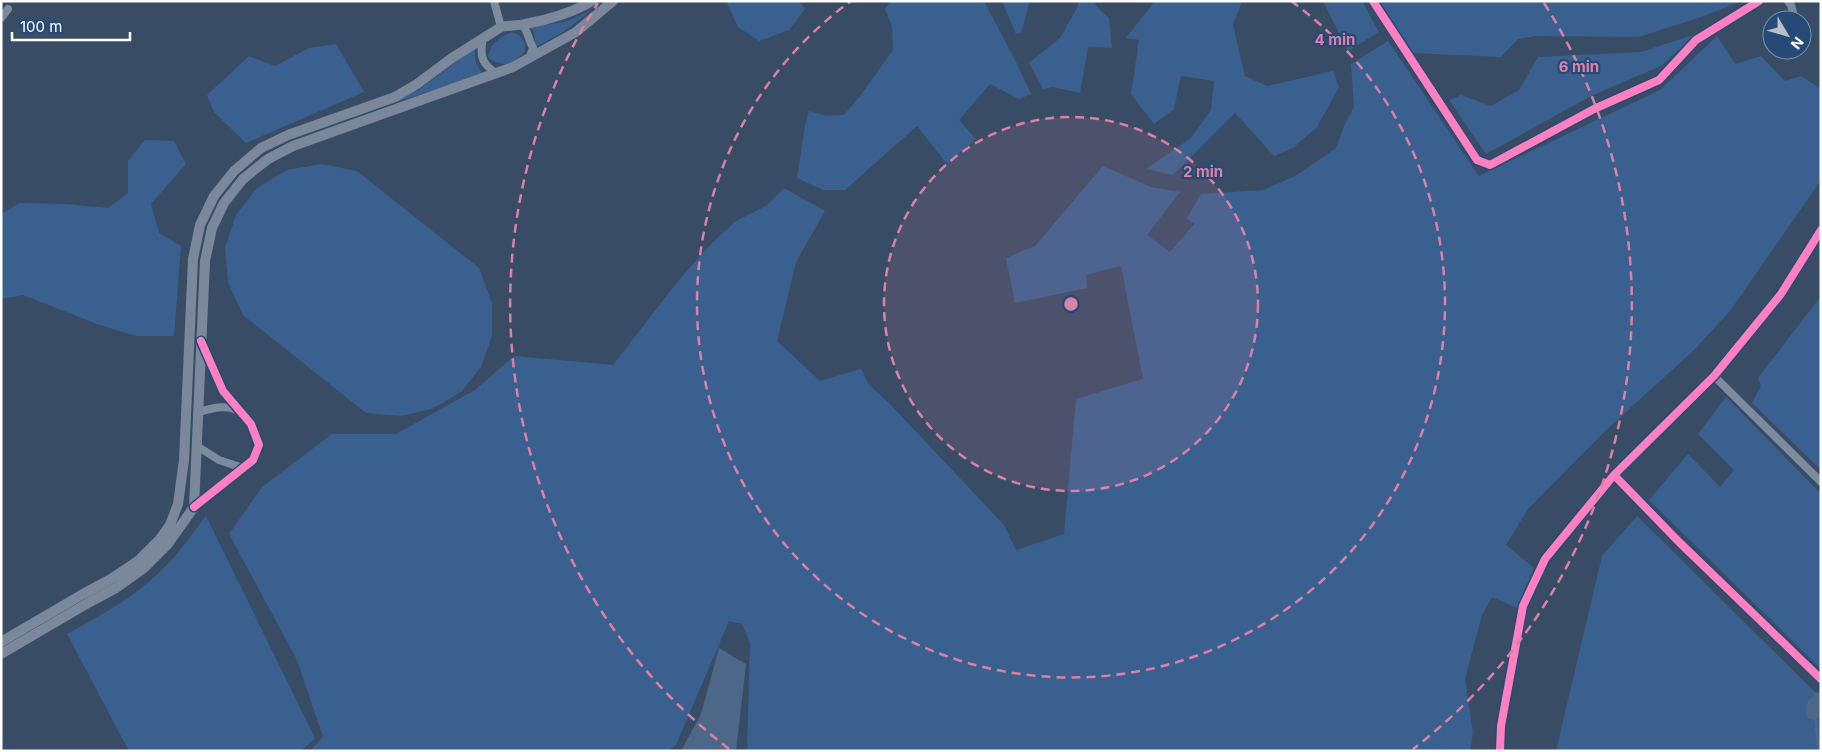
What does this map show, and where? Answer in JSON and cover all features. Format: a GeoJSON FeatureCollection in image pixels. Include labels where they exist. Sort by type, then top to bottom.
{"type":"FeatureCollection","features":[{"type":"Feature","properties":{"kind":"main road"},"geometry":{"type":"LineString","coordinates":[[1,642],[77,603],[116,588],[144,568],[167,545],[194,507],[198,412],[193,259],[200,224],[214,196],[234,171],[261,148],[288,135],[394,97],[417,84],[452,58],[501,27],[511,24],[523,25],[558,15],[592,1]]}},
{"type":"Feature","properties":{"kind":"main road"},"geometry":{"type":"LineString","coordinates":[[1,654],[138,561],[170,525],[178,504],[183,478],[205,260],[212,228],[224,203],[243,180],[268,159],[292,146],[463,84],[497,74],[530,59],[576,32],[613,1]]}},
{"type":"Feature","properties":{"kind":"main road"},"geometry":{"type":"LineString","coordinates":[[482,44],[490,33]]}},
{"type":"Feature","properties":{"kind":"street"},"geometry":{"type":"LineString","coordinates":[[494,1],[501,27]]}},
{"type":"Feature","properties":{"kind":"street"},"geometry":{"type":"LineString","coordinates":[[1373,1],[1477,160],[1490,165],[1594,109],[1659,80],[1696,40],[1759,1]]}},
{"type":"Feature","properties":{"kind":"street"},"geometry":{"type":"LineString","coordinates":[[1,18],[8,9]]}},
{"type":"Feature","properties":{"kind":"street"},"geometry":{"type":"LineString","coordinates":[[523,25],[530,35],[530,42],[533,48],[530,59]]}},
{"type":"Feature","properties":{"kind":"street"},"geometry":{"type":"LineString","coordinates":[[482,44],[482,60],[487,67],[497,74]]}},
{"type":"Feature","properties":{"kind":"street"},"geometry":{"type":"LineString","coordinates":[[1500,751],[1501,726],[1523,606],[1545,559],[1614,475],[1714,376],[1781,294],[1821,230]]}},
{"type":"Feature","properties":{"kind":"street"},"geometry":{"type":"LineString","coordinates":[[194,507],[253,460],[259,444],[250,424],[224,391],[197,345]]}},
{"type":"Feature","properties":{"kind":"street"},"geometry":{"type":"LineString","coordinates":[[1714,376],[1821,482]]}},
{"type":"Feature","properties":{"kind":"street"},"geometry":{"type":"LineString","coordinates":[[198,412],[223,406],[239,411]]}},
{"type":"Feature","properties":{"kind":"street"},"geometry":{"type":"LineString","coordinates":[[197,446],[219,460],[243,468]]}},
{"type":"Feature","properties":{"kind":"street"},"geometry":{"type":"LineString","coordinates":[[1614,475],[1678,542],[1821,679]]}},
{"type":"Feature","properties":{"kind":"shaded area"},"geometry":{"type":"Polygon","coordinates":[[[726,1],[799,1],[805,9],[789,30],[759,41],[738,27],[726,1]]]}},
{"type":"Feature","properties":{"kind":"shaded area"},"geometry":{"type":"Polygon","coordinates":[[[891,1],[984,1],[1031,94],[1019,99],[990,84],[959,120],[976,139],[947,164],[917,126],[845,190],[823,190],[797,178],[809,111],[826,116],[844,115],[860,96],[893,50],[892,27],[885,9],[891,1]]]}},
{"type":"Feature","properties":{"kind":"shaded area"},"geometry":{"type":"Polygon","coordinates":[[[1002,1],[1030,1],[1021,33],[1016,34],[1002,1]]]}},
{"type":"Feature","properties":{"kind":"shaded area"},"geometry":{"type":"Polygon","coordinates":[[[1079,1],[1095,1],[1096,6],[1109,18],[1112,48],[1088,47],[1080,93],[1053,87],[1043,89],[1029,63],[1060,38],[1079,1]]]}},
{"type":"Feature","properties":{"kind":"shaded area"},"geometry":{"type":"Polygon","coordinates":[[[1155,1],[1242,1],[1233,25],[1245,76],[1267,86],[1333,71],[1339,87],[1317,127],[1293,148],[1274,156],[1235,113],[1173,175],[1146,169],[1191,138],[1211,110],[1214,81],[1181,76],[1174,109],[1154,124],[1131,94],[1139,40],[1126,38],[1155,1]]]}},
{"type":"Feature","properties":{"kind":"shaded area"},"geometry":{"type":"Polygon","coordinates":[[[1323,1],[1362,1],[1379,32],[1348,51],[1323,1]]]}},
{"type":"Feature","properties":{"kind":"shaded area"},"geometry":{"type":"Polygon","coordinates":[[[1378,1],[1742,1],[1701,17],[1639,37],[1535,36],[1518,39],[1501,57],[1412,53],[1378,1]]]}},
{"type":"Feature","properties":{"kind":"shaded area"},"geometry":{"type":"Polygon","coordinates":[[[592,10],[563,32],[536,47],[534,32],[530,27],[565,22],[592,10]]]}},
{"type":"Feature","properties":{"kind":"shaded area"},"geometry":{"type":"Polygon","coordinates":[[[512,32],[519,35],[525,43],[525,52],[508,64],[493,61],[488,57],[491,48],[496,41],[512,32]]]}},
{"type":"Feature","properties":{"kind":"shaded area"},"geometry":{"type":"Polygon","coordinates":[[[1696,34],[1661,66],[1591,96],[1486,154],[1449,100],[1461,95],[1491,106],[1519,90],[1538,57],[1641,52],[1696,34]]]}},
{"type":"Feature","properties":{"kind":"shaded area"},"geometry":{"type":"Polygon","coordinates":[[[1717,36],[1735,64],[1761,56],[1762,60],[1765,60],[1785,81],[1801,76],[1821,89],[1821,180],[1730,311],[1694,350],[1603,433],[1528,509],[1506,545],[1534,568],[1517,608],[1492,597],[1482,615],[1465,679],[1473,733],[1470,751],[747,751],[750,643],[742,624],[729,621],[676,745],[667,751],[310,751],[323,737],[297,660],[229,534],[262,487],[332,434],[396,434],[475,390],[514,356],[613,365],[678,281],[713,242],[736,221],[766,206],[784,188],[825,211],[796,262],[777,341],[820,381],[861,369],[869,385],[889,403],[1004,525],[1016,550],[1064,534],[1076,399],[1143,379],[1121,266],[1086,275],[1087,288],[1015,303],[1006,258],[1035,246],[1103,166],[1151,187],[1180,192],[1147,235],[1170,252],[1194,224],[1187,218],[1201,194],[1263,190],[1297,175],[1336,148],[1344,126],[1354,107],[1351,64],[1388,41],[1479,176],[1660,90],[1717,36]]]}},
{"type":"Feature","properties":{"kind":"shaded area"},"geometry":{"type":"Polygon","coordinates":[[[336,44],[364,92],[246,143],[214,112],[207,95],[249,56],[275,66],[309,48],[336,44]]]}},
{"type":"Feature","properties":{"kind":"shaded area"},"geometry":{"type":"Polygon","coordinates":[[[476,47],[476,62],[484,75],[380,107],[420,89],[476,47]]]}},
{"type":"Feature","properties":{"kind":"shaded area"},"geometry":{"type":"Polygon","coordinates":[[[145,140],[174,141],[186,164],[151,204],[159,233],[181,246],[174,336],[136,336],[97,324],[23,295],[1,299],[1,214],[20,203],[65,204],[108,208],[128,193],[128,161],[145,140]]]}},
{"type":"Feature","properties":{"kind":"shaded area"},"geometry":{"type":"Polygon","coordinates":[[[321,164],[357,171],[479,268],[492,303],[492,336],[481,367],[461,392],[432,409],[401,416],[366,413],[243,315],[228,282],[225,248],[236,215],[257,188],[287,170],[321,164]]]}},
{"type":"Feature","properties":{"kind":"shaded area"},"geometry":{"type":"Polygon","coordinates":[[[1821,296],[1821,470],[1752,403],[1761,386],[1758,378],[1821,296]]]}},
{"type":"Feature","properties":{"kind":"shaded area"},"geometry":{"type":"Polygon","coordinates":[[[1726,397],[1821,494],[1821,669],[1649,500],[1688,454],[1720,487],[1734,470],[1698,434],[1726,397]]]}},
{"type":"Feature","properties":{"kind":"shaded area"},"geometry":{"type":"Polygon","coordinates":[[[206,516],[315,738],[301,751],[129,751],[67,634],[121,603],[151,580],[174,558],[206,516]]]}},
{"type":"Feature","properties":{"kind":"shaded area"},"geometry":{"type":"Polygon","coordinates":[[[1637,516],[1821,698],[1821,751],[1556,751],[1602,556],[1637,516]]]}},
{"type":"Feature","properties":{"kind":"shaded area"},"geometry":{"type":"Polygon","coordinates":[[[719,648],[746,664],[736,751],[681,751],[701,714],[719,648]]]}},
{"type":"Feature","properties":{"kind":"shaded area"},"geometry":{"type":"Polygon","coordinates":[[[1816,692],[1821,694],[1821,715],[1814,720],[1808,718],[1805,712],[1808,701],[1816,692]]]}},
{"type":"Feature","properties":{"kind":"waterway"},"geometry":{"type":"LineString","coordinates":[[1815,717],[1819,751]]}},
{"type":"Feature","properties":{"kind":"cycle path"},"geometry":{"type":"LineString","coordinates":[[1373,1],[1477,160],[1490,165],[1594,109],[1659,80],[1696,40],[1759,1]]}},
{"type":"Feature","properties":{"kind":"cycle path"},"geometry":{"type":"LineString","coordinates":[[1500,751],[1501,726],[1523,606],[1545,559],[1614,475],[1714,376],[1781,294],[1821,230]]}},
{"type":"Feature","properties":{"kind":"cycle path"},"geometry":{"type":"LineString","coordinates":[[194,507],[253,460],[259,445],[251,424],[223,391],[201,341]]}},
{"type":"Feature","properties":{"kind":"cycle path"},"geometry":{"type":"LineString","coordinates":[[1614,475],[1679,542],[1821,679]]}}]}
